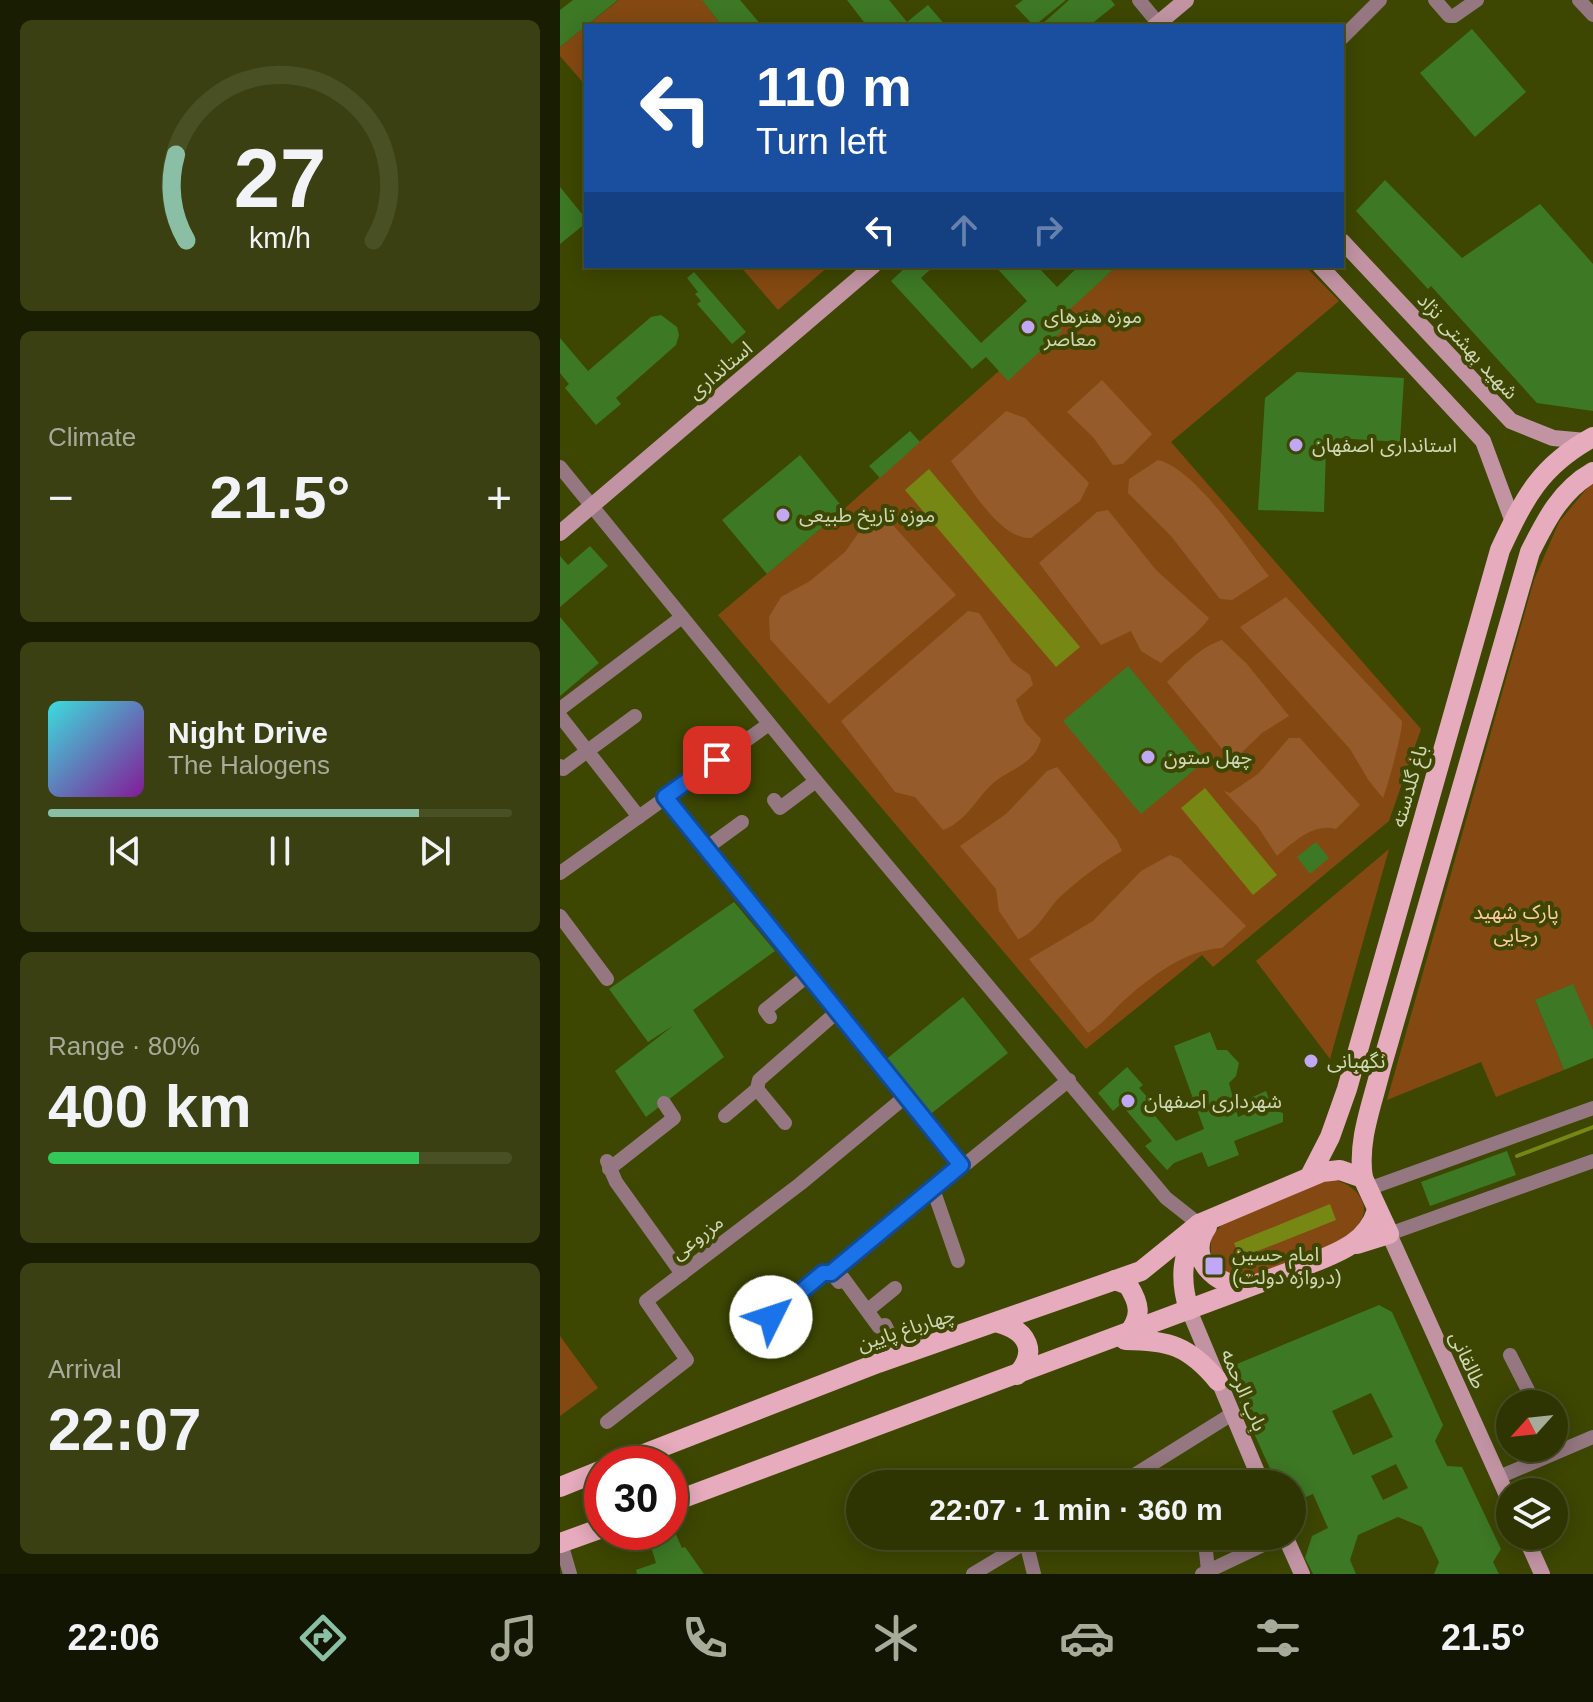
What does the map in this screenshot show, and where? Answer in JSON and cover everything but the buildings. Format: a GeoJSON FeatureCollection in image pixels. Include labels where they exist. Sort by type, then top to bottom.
{"type":"FeatureCollection","features":[{"type":"Feature","properties":{"kind":"main road"},"geometry":{"type":"LineString","coordinates":[[1157,24],[1186,0]]}},
{"type":"Feature","properties":{"kind":"main road","name":"شهید بهشتی نژاد"},"geometry":{"type":"LineString","coordinates":[[1344,243],[1511,421],[1553,438],[1590,439]]}},
{"type":"Feature","properties":{"kind":"main road","name":"استانداری"},"geometry":{"type":"LineString","coordinates":[[560,533],[871,268]]}},
{"type":"Feature","properties":{"kind":"main road"},"geometry":{"type":"LineString","coordinates":[[1322,268],[1483,441],[1513,522]]}},
{"type":"Feature","properties":{"kind":"main road","name":"باغ گلدسته"},"geometry":{"type":"LineString","coordinates":[[1310,1176],[1330,1137],[1367,1019],[1500,550],[1542,473],[1562,455],[1590,439]]}},
{"type":"Feature","properties":{"kind":"main road"},"geometry":{"type":"LineString","coordinates":[[688,1496],[1389,1234],[1366,1184],[1360,1156],[1362,1139],[1491,682],[1537,538],[1567,490],[1593,472]]}},
{"type":"Feature","properties":{"kind":"main road"},"geometry":{"type":"LineString","coordinates":[[1465,675],[1491,682]]}},
{"type":"Feature","properties":{"kind":"main road"},"geometry":{"type":"LineString","coordinates":[[1367,1019],[1393,1027]]}},
{"type":"Feature","properties":{"kind":"main road","name":"چهارباغ پایین"},"geometry":{"type":"LineString","coordinates":[[666,1446],[1141,1271],[1199,1224],[1310,1176],[1340,1170],[1366,1184]]}},
{"type":"Feature","properties":{"kind":"main road"},"geometry":{"type":"LineString","coordinates":[[1349,1247],[1370,1229],[1377,1210]]}},
{"type":"Feature","properties":{"kind":"main road"},"geometry":{"type":"LineString","coordinates":[[1223,1214],[1204,1229],[1200,1251],[1203,1261],[1223,1283],[1251,1287]]}},
{"type":"Feature","properties":{"kind":"main road"},"geometry":{"type":"LineString","coordinates":[[1189,1310],[1182,1277],[1184,1259],[1199,1224]]}},
{"type":"Feature","properties":{"kind":"main road","name":"طالقانی"},"geometry":{"type":"LineString","coordinates":[[1389,1234],[1499,1477]]}},
{"type":"Feature","properties":{"kind":"main road"},"geometry":{"type":"LineString","coordinates":[[1115,1280],[1128,1285],[1139,1304],[1137,1322],[1120,1337]]}},
{"type":"Feature","properties":{"kind":"main road","name":"باب الرحمه"},"geometry":{"type":"LineString","coordinates":[[1189,1310],[1256,1470]]}},
{"type":"Feature","properties":{"kind":"main road"},"geometry":{"type":"LineString","coordinates":[[999,1323],[1018,1330],[1029,1346],[1029,1356],[1017,1375]]}},
{"type":"Feature","properties":{"kind":"main road"},"geometry":{"type":"LineString","coordinates":[[1120,1337],[1159,1340],[1186,1350],[1218,1381]]}},
{"type":"Feature","properties":{"kind":"main road"},"geometry":{"type":"LineString","coordinates":[[560,1487],[584,1477]]}},
{"type":"Feature","properties":{"kind":"main road"},"geometry":{"type":"LineString","coordinates":[[560,1543],[584,1534]]}},
{"type":"Feature","properties":{"kind":"main road"},"geometry":{"type":"LineString","coordinates":[[1290,1550],[1302,1574]]}},
{"type":"Feature","properties":{"kind":"main road"},"geometry":{"type":"LineString","coordinates":[[1531,1550],[1542,1574]]}},
{"type":"Feature","properties":{"kind":"street"},"geometry":{"type":"LineString","coordinates":[[1139,0],[1157,24]]}},
{"type":"Feature","properties":{"kind":"street"},"geometry":{"type":"LineString","coordinates":[[1344,36],[1380,0]]}},
{"type":"Feature","properties":{"kind":"street"},"geometry":{"type":"LineString","coordinates":[[1435,0],[1449,16],[1454,16],[1477,0]]}},
{"type":"Feature","properties":{"kind":"street"},"geometry":{"type":"LineString","coordinates":[[1579,0],[1593,15]]}},
{"type":"Feature","properties":{"kind":"street"},"geometry":{"type":"LineString","coordinates":[[560,467],[816,781],[1166,1198],[1199,1224]]}},
{"type":"Feature","properties":{"kind":"street"},"geometry":{"type":"LineString","coordinates":[[560,709],[682,617]]}},
{"type":"Feature","properties":{"kind":"street"},"geometry":{"type":"LineString","coordinates":[[560,716],[639,817]]}},
{"type":"Feature","properties":{"kind":"street"},"geometry":{"type":"LineString","coordinates":[[560,766],[563,769],[635,716]]}},
{"type":"Feature","properties":{"kind":"street"},"geometry":{"type":"LineString","coordinates":[[560,873],[769,724]]}},
{"type":"Feature","properties":{"kind":"street"},"geometry":{"type":"LineString","coordinates":[[774,800],[780,808],[816,781]]}},
{"type":"Feature","properties":{"kind":"street"},"geometry":{"type":"LineString","coordinates":[[665,797],[961,1165]]}},
{"type":"Feature","properties":{"kind":"street"},"geometry":{"type":"LineString","coordinates":[[705,849],[742,822]]}},
{"type":"Feature","properties":{"kind":"street"},"geometry":{"type":"LineString","coordinates":[[560,916],[607,979]]}},
{"type":"Feature","properties":{"kind":"street"},"geometry":{"type":"LineString","coordinates":[[770,1017],[765,1010],[807,976]]}},
{"type":"Feature","properties":{"kind":"street"},"geometry":{"type":"LineString","coordinates":[[725,1116],[757,1089],[759,1080],[837,1012]]}},
{"type":"Feature","properties":{"kind":"street"},"geometry":{"type":"LineString","coordinates":[[771,1317],[787,1295],[823,1273],[831,1273],[1069,1080]]}},
{"type":"Feature","properties":{"kind":"street"},"geometry":{"type":"LineString","coordinates":[[757,1089],[785,1123]]}},
{"type":"Feature","properties":{"kind":"street","name":"مزروعی"},"geometry":{"type":"LineString","coordinates":[[607,1422],[687,1360],[646,1301],[800,1184],[905,1097]]}},
{"type":"Feature","properties":{"kind":"street"},"geometry":{"type":"LineString","coordinates":[[664,1103],[674,1118],[608,1165],[682,1274]]}},
{"type":"Feature","properties":{"kind":"street"},"geometry":{"type":"LineString","coordinates":[[1366,1184],[1449,1163],[1593,1108]]}},
{"type":"Feature","properties":{"kind":"street"},"geometry":{"type":"LineString","coordinates":[[1389,1234],[1593,1161]]}},
{"type":"Feature","properties":{"kind":"street"},"geometry":{"type":"LineString","coordinates":[[933,1189],[958,1261]]}},
{"type":"Feature","properties":{"kind":"street"},"geometry":{"type":"LineString","coordinates":[[831,1273],[839,1282],[843,1278],[856,1292],[879,1327],[885,1325],[901,1357]]}},
{"type":"Feature","properties":{"kind":"street"},"geometry":{"type":"LineString","coordinates":[[868,1310],[895,1288]]}},
{"type":"Feature","properties":{"kind":"street"},"geometry":{"type":"LineString","coordinates":[[1510,1355],[1528,1390]]}},
{"type":"Feature","properties":{"kind":"street"},"geometry":{"type":"LineString","coordinates":[[1142,1470],[1232,1414]]}},
{"type":"Feature","properties":{"kind":"street"},"geometry":{"type":"LineString","coordinates":[[1568,1443],[1593,1437]]}},
{"type":"Feature","properties":{"kind":"street"},"geometry":{"type":"LineString","coordinates":[[1499,1477],[1527,1462]]}},
{"type":"Feature","properties":{"kind":"street"},"geometry":{"type":"LineString","coordinates":[[560,1543],[570,1574]]}},
{"type":"Feature","properties":{"kind":"street"},"geometry":{"type":"LineString","coordinates":[[973,1574],[1013,1550]]}},
{"type":"Feature","properties":{"kind":"street"},"geometry":{"type":"LineString","coordinates":[[1032,1550],[1034,1574]]}},
{"type":"Feature","properties":{"kind":"street"},"geometry":{"type":"LineString","coordinates":[[1205,1550],[1205,1572],[1253,1550]]}},
{"type":"Feature","properties":{"kind":"green space"},"geometry":{"type":"Polygon","coordinates":[[[619,0],[702,0],[720,24],[589,24],[619,0]]]}},
{"type":"Feature","properties":{"kind":"green space"},"geometry":{"type":"Polygon","coordinates":[[[584,28],[584,84],[560,56],[560,47],[584,28]]]}},
{"type":"Feature","properties":{"kind":"green space"},"geometry":{"type":"Polygon","coordinates":[[[742,268],[827,268],[778,310],[742,268]]]}},
{"type":"Feature","properties":{"kind":"green space"},"geometry":{"type":"Polygon","coordinates":[[[1115,268],[1307,268],[1339,301],[1171,442],[1421,729],[1389,821],[1213,967],[1202,955],[1086,1049],[718,615],[844,509],[1115,268]]]}},
{"type":"Feature","properties":{"kind":"green space","name":"پارک شهید رجایی"},"geometry":{"type":"Polygon","coordinates":[[[1593,481],[1593,1030],[1535,1000],[1564,1070],[1496,1097],[1481,1062],[1387,1100],[1534,580],[1559,522],[1593,481]]]}},
{"type":"Feature","properties":{"kind":"green space"},"geometry":{"type":"Polygon","coordinates":[[[1389,849],[1330,1059],[1256,961],[1389,849]]]}},
{"type":"Feature","properties":{"kind":"green space"},"geometry":{"type":"Polygon","coordinates":[[[1335,1180],[1352,1188],[1363,1203],[1363,1217],[1354,1230],[1339,1241],[1299,1261],[1247,1280],[1236,1279],[1211,1261],[1211,1238],[1223,1223],[1321,1182],[1335,1180]]]}},
{"type":"Feature","properties":{"kind":"green space"},"geometry":{"type":"Polygon","coordinates":[[[560,1336],[598,1388],[560,1416],[560,1336]]]}},
{"type":"Feature","properties":{"kind":"shaded area"},"geometry":{"type":"Polygon","coordinates":[[[1102,380],[1152,434],[1123,464],[1113,465],[1093,437],[1067,412],[1102,380]]]}},
{"type":"Feature","properties":{"kind":"shaded area"},"geometry":{"type":"Polygon","coordinates":[[[1006,411],[1025,418],[1089,483],[1080,501],[1031,538],[1019,536],[997,521],[951,461],[1006,411]]]}},
{"type":"Feature","properties":{"kind":"shaded area"},"geometry":{"type":"Polygon","coordinates":[[[1158,460],[1173,466],[1203,492],[1269,576],[1232,600],[1220,599],[1171,536],[1128,493],[1129,479],[1158,460]]]}},
{"type":"Feature","properties":{"kind":"shaded area"},"geometry":{"type":"Polygon","coordinates":[[[929,469],[1080,647],[1056,667],[905,490],[929,469]]]}},
{"type":"Feature","properties":{"kind":"shaded area"},"geometry":{"type":"Polygon","coordinates":[[[1108,510],[1156,570],[1209,618],[1161,663],[1141,651],[1131,631],[1101,645],[1039,563],[1097,512],[1108,510]]]}},
{"type":"Feature","properties":{"kind":"shaded area"},"geometry":{"type":"Polygon","coordinates":[[[882,513],[956,595],[829,704],[770,639],[769,617],[781,597],[810,581],[845,552],[872,514],[882,513]]]}},
{"type":"Feature","properties":{"kind":"shaded area"},"geometry":{"type":"Polygon","coordinates":[[[1286,597],[1402,721],[1383,798],[1350,749],[1240,627],[1286,597]]]}},
{"type":"Feature","properties":{"kind":"shaded area"},"geometry":{"type":"Polygon","coordinates":[[[968,611],[979,613],[1012,662],[1030,675],[1033,685],[1016,700],[1025,722],[1041,739],[1033,756],[997,780],[964,817],[943,830],[915,797],[895,792],[841,721],[968,611]]]}},
{"type":"Feature","properties":{"kind":"shaded area"},"geometry":{"type":"Polygon","coordinates":[[[1222,640],[1247,664],[1289,716],[1262,733],[1238,756],[1227,755],[1167,682],[1199,652],[1222,640]]]}},
{"type":"Feature","properties":{"kind":"shaded area"},"geometry":{"type":"Polygon","coordinates":[[[1289,738],[1300,738],[1360,805],[1336,829],[1312,831],[1277,856],[1258,827],[1224,791],[1230,793],[1258,774],[1289,738]]]}},
{"type":"Feature","properties":{"kind":"shaded area"},"geometry":{"type":"Polygon","coordinates":[[[1057,767],[1117,840],[1122,851],[1076,883],[1056,901],[1031,932],[1018,939],[999,911],[996,889],[960,846],[1006,814],[1047,771],[1057,767]]]}},
{"type":"Feature","properties":{"kind":"shaded area"},"geometry":{"type":"Polygon","coordinates":[[[1205,788],[1277,875],[1253,895],[1181,808],[1205,788]]]}},
{"type":"Feature","properties":{"kind":"shaded area"},"geometry":{"type":"Polygon","coordinates":[[[1170,855],[1180,859],[1246,926],[1222,948],[1197,953],[1161,971],[1088,1033],[1029,959],[1093,921],[1141,871],[1170,855]]]}},
{"type":"Feature","properties":{"kind":"shaded area"},"geometry":{"type":"Polygon","coordinates":[[[1330,1204],[1336,1220],[1240,1258],[1234,1243],[1330,1204]]]}},
{"type":"Feature","properties":{"kind":"waterway"},"geometry":{"type":"LineString","coordinates":[[1517,1156],[1593,1127]]}},
{"type":"Feature","properties":{"kind":"place","name":"موزه هنرهای معاصر"},"geometry":{"type":"Point","coordinates":[1028,327]}},
{"type":"Feature","properties":{"kind":"place","name":"استانداری اصفهان"},"geometry":{"type":"Point","coordinates":[1296,445]}},
{"type":"Feature","properties":{"kind":"place","name":"موزه تاریخ طبیعی"},"geometry":{"type":"Point","coordinates":[783,515]}},
{"type":"Feature","properties":{"kind":"place","name":"چهل ستون"},"geometry":{"type":"Point","coordinates":[1148,757]}},
{"type":"Feature","properties":{"kind":"place","name":"نگهبانی"},"geometry":{"type":"Point","coordinates":[1311,1061]}},
{"type":"Feature","properties":{"kind":"place","name":"شهرداری اصفهان"},"geometry":{"type":"Point","coordinates":[1128,1101]}},
{"type":"Feature","properties":{"kind":"place","name":"امام حسین (دروازه دولت)"},"geometry":{"type":"Point","coordinates":[1214,1266]}},
{"type":"Feature","properties":{"kind":"route"},"geometry":{"type":"LineString","coordinates":[[717,760],[665,797],[961,1165],[831,1273],[823,1273],[771,1317]]}}]}
